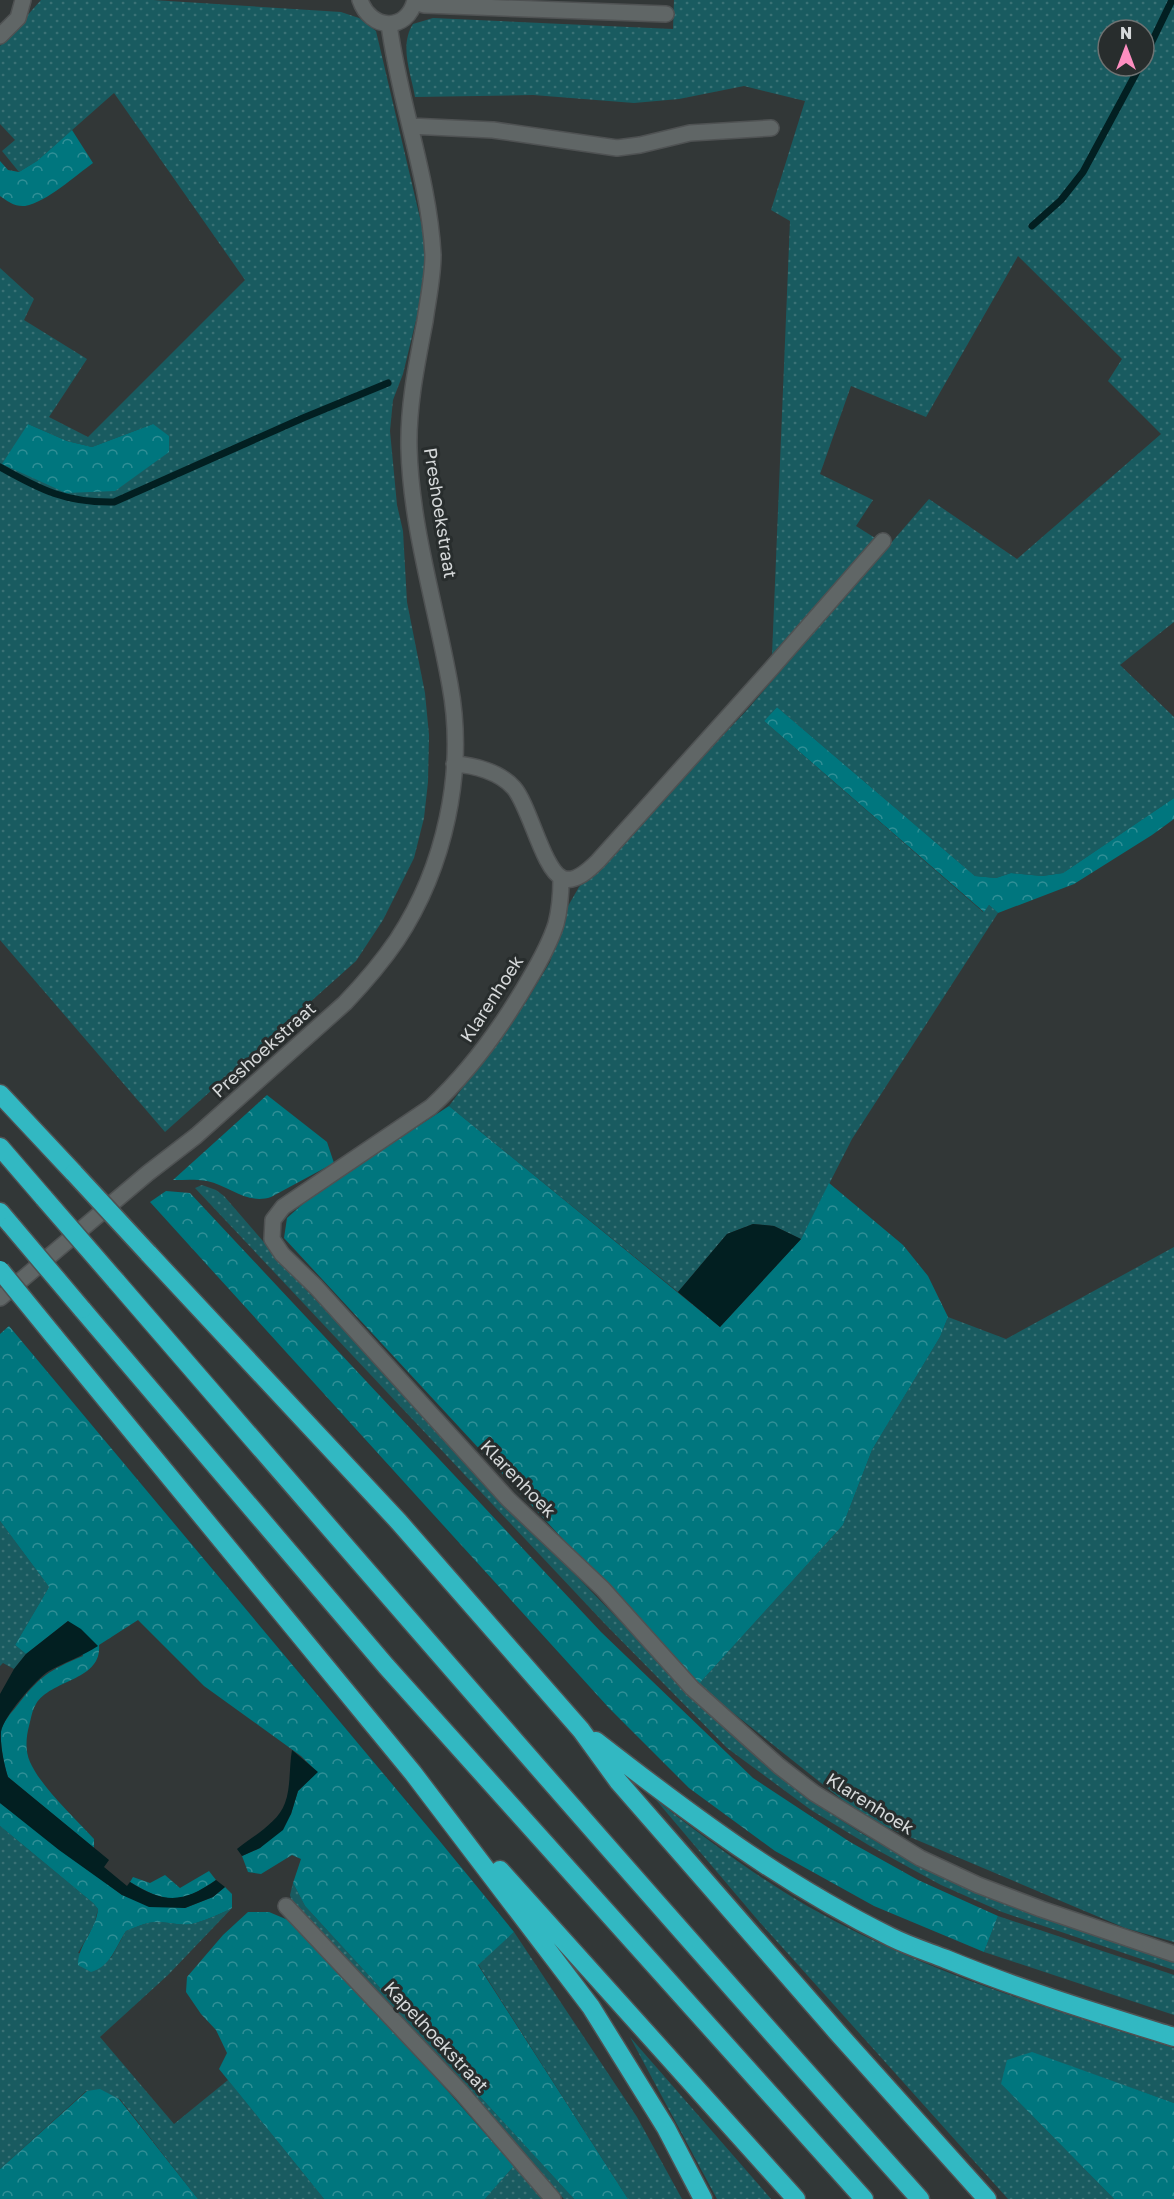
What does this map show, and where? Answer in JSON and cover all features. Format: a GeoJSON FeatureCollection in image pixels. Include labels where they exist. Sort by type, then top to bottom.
{"type":"FeatureCollection","features":[{"type":"Feature","properties":{"kind":"highway"},"geometry":{"type":"LineString","coordinates":[[0,1094],[399,1522],[581,1730],[618,1781],[837,2032],[987,2199]]}},
{"type":"Feature","properties":{"kind":"highway"},"geometry":{"type":"LineString","coordinates":[[0,1147],[762,2023],[920,2199]]}},
{"type":"Feature","properties":{"kind":"highway"},"geometry":{"type":"LineString","coordinates":[[5,1219],[386,1666],[864,2199]]}},
{"type":"Feature","properties":{"kind":"highway"},"geometry":{"type":"LineString","coordinates":[[0,1270],[413,1773],[591,2007],[666,2128],[703,2199]]}},
{"type":"Feature","properties":{"kind":"highway"},"geometry":{"type":"LineString","coordinates":[[581,1730],[690,1814],[784,1879],[833,1907],[894,1938],[1002,1982],[1174,2037]]}},
{"type":"Feature","properties":{"kind":"highway"},"geometry":{"type":"LineString","coordinates":[[413,1773],[796,2199]]}},
{"type":"Feature","properties":{"kind":"street"},"geometry":{"type":"LineString","coordinates":[[0,36],[18,18],[23,0]]}},
{"type":"Feature","properties":{"kind":"street"},"geometry":{"type":"LineString","coordinates":[[359,0],[363,10],[370,18],[379,23],[389,24],[406,17],[415,1],[424,4],[666,14]]}},
{"type":"Feature","properties":{"kind":"street","name":"Preshoekstraat"},"geometry":{"type":"LineString","coordinates":[[0,1298],[132,1186],[196,1136],[321,1026],[367,980],[397,940],[425,889],[443,836],[449,809],[454,764],[455,739],[451,688],[418,527],[409,448],[411,402],[432,279],[433,256],[430,223],[399,82],[389,24]]}},
{"type":"Feature","properties":{"kind":"street"},"geometry":{"type":"LineString","coordinates":[[410,126],[493,130],[617,148],[690,133],[771,128]]}},
{"type":"Feature","properties":{"kind":"street"},"geometry":{"type":"LineString","coordinates":[[454,764],[468,765],[493,774],[514,788],[522,801],[550,866],[561,878],[569,880],[590,869],[883,541]]}},
{"type":"Feature","properties":{"kind":"street","name":"Klarenhoek"},"geometry":{"type":"LineString","coordinates":[[561,878],[559,910],[549,941],[523,991],[480,1054],[449,1091],[431,1107],[283,1207],[273,1220],[272,1239],[282,1254],[316,1287],[508,1499],[603,1589],[692,1688],[779,1766],[814,1793],[920,1858],[1031,1905],[1174,1954]]}},
{"type":"Feature","properties":{"kind":"street","name":"Kapelhoekstraat"},"geometry":{"type":"LineString","coordinates":[[286,1906],[461,2092],[553,2199]]}},
{"type":"Feature","properties":{"kind":"shaded area"},"geometry":{"type":"Polygon","coordinates":[[[41,0],[153,0],[341,12],[359,18],[376,31],[424,235],[424,271],[417,316],[403,374],[393,400],[390,431],[397,505],[403,531],[407,602],[425,693],[429,735],[428,782],[424,818],[414,858],[383,920],[356,961],[165,1132],[0,940],[0,268],[34,299],[24,320],[87,359],[49,417],[88,437],[245,280],[114,93],[37,161],[19,172],[2,151],[15,140],[0,124],[0,46],[41,0]],[[353,394],[172,472],[354,395],[353,394]],[[28,424],[66,493],[153,424],[92,447],[67,441],[28,424]]]}},
{"type":"Feature","properties":{"kind":"shaded area"},"geometry":{"type":"Polygon","coordinates":[[[674,0],[1174,0],[1174,622],[1120,665],[1174,717],[1174,798],[1063,873],[1042,876],[1011,873],[996,878],[975,876],[777,707],[764,721],[983,912],[989,905],[998,913],[852,1139],[801,1239],[774,1226],[753,1224],[727,1234],[678,1292],[449,1106],[526,1002],[550,962],[564,913],[579,887],[747,710],[929,499],[1017,559],[1161,434],[1108,381],[1122,359],[1018,256],[926,417],[851,386],[820,474],[873,500],[856,526],[875,538],[772,655],[790,221],[771,210],[805,101],[744,86],[679,99],[634,103],[533,95],[415,97],[406,50],[409,32],[413,24],[433,18],[673,29],[674,0]]]}},
{"type":"Feature","properties":{"kind":"shaded area"},"geometry":{"type":"Polygon","coordinates":[[[202,1185],[224,1196],[295,1278],[682,1685],[804,1796],[861,1833],[917,1864],[1174,1961],[1174,1970],[1002,1912],[941,1885],[811,1810],[727,1748],[605,1624],[195,1188],[202,1185]]]}},
{"type":"Feature","properties":{"kind":"shaded area"},"geometry":{"type":"Polygon","coordinates":[[[753,1224],[774,1226],[801,1239],[720,1327],[678,1292],[727,1234],[753,1224]]]}},
{"type":"Feature","properties":{"kind":"shaded area"},"geometry":{"type":"Polygon","coordinates":[[[1174,1247],[1174,1942],[1125,1928],[865,1818],[698,1685],[843,1525],[872,1450],[940,1337],[948,1317],[1006,1339],[1174,1247]]]}},
{"type":"Feature","properties":{"kind":"shaded area"},"geometry":{"type":"Polygon","coordinates":[[[0,1521],[49,1587],[15,1645],[26,1654],[14,1669],[3,1663],[0,1666],[0,1521]]]}},
{"type":"Feature","properties":{"kind":"shaded area"},"geometry":{"type":"Polygon","coordinates":[[[68,1621],[81,1629],[98,1646],[43,1675],[14,1708],[1,1732],[8,1777],[109,1860],[104,1867],[127,1886],[130,1882],[154,1894],[174,1898],[194,1893],[216,1880],[225,1887],[213,1897],[185,1908],[149,1907],[122,1895],[59,1850],[0,1803],[0,1694],[14,1669],[26,1654],[68,1621]]]}},
{"type":"Feature","properties":{"kind":"shaded area"},"geometry":{"type":"Polygon","coordinates":[[[292,1750],[318,1772],[298,1791],[283,1830],[260,1848],[242,1856],[237,1849],[271,1823],[282,1810],[288,1790],[292,1750]]]}},
{"type":"Feature","properties":{"kind":"shaded area"},"geometry":{"type":"Polygon","coordinates":[[[656,1800],[769,1883],[852,1930],[942,1970],[987,1987],[1174,2048],[1174,2103],[1032,2053],[1001,2084],[1114,2199],[1008,2199],[756,1918],[656,1800]]]}},
{"type":"Feature","properties":{"kind":"shaded area"},"geometry":{"type":"Polygon","coordinates":[[[0,1826],[98,1909],[94,1925],[78,1953],[111,1958],[126,1931],[154,1922],[192,1924],[232,1908],[168,1975],[100,2037],[174,2124],[228,2080],[324,2199],[198,2199],[120,2099],[86,2091],[0,2169],[0,1826]]]}},
{"type":"Feature","properties":{"kind":"shaded area"},"geometry":{"type":"Polygon","coordinates":[[[293,1883],[305,1906],[574,2199],[564,2199],[293,1905],[290,1895],[293,1883]]]}},
{"type":"Feature","properties":{"kind":"shaded area"},"geometry":{"type":"Polygon","coordinates":[[[998,1916],[1174,1975],[1174,2015],[984,1952],[998,1916]]]}},
{"type":"Feature","properties":{"kind":"shaded area"},"geometry":{"type":"Polygon","coordinates":[[[514,1932],[637,2117],[682,2199],[628,2199],[478,1964],[514,1932]]]}},
{"type":"Feature","properties":{"kind":"shaded area"},"geometry":{"type":"Polygon","coordinates":[[[630,2037],[765,2192],[771,2199],[717,2199],[630,2037]]]}},
{"type":"Feature","properties":{"kind":"shaded area"},"geometry":{"type":"Polygon","coordinates":[[[514,2166],[544,2199],[485,2199],[514,2166]]]}},
{"type":"Feature","properties":{"kind":"green space"},"geometry":{"type":"Polygon","coordinates":[[[72,130],[93,163],[52,194],[34,203],[18,206],[0,196],[0,161],[8,170],[19,172],[37,161],[72,130]]]}},
{"type":"Feature","properties":{"kind":"green space"},"geometry":{"type":"Polygon","coordinates":[[[28,424],[67,441],[92,447],[153,424],[169,436],[169,452],[115,491],[66,493],[2,464],[28,424]]]}},
{"type":"Feature","properties":{"kind":"green space"},"geometry":{"type":"Polygon","coordinates":[[[777,707],[975,876],[996,878],[1011,873],[1042,876],[1063,873],[1174,798],[1174,819],[1074,884],[998,913],[989,905],[984,912],[764,721],[777,707]]]}},
{"type":"Feature","properties":{"kind":"green space"},"geometry":{"type":"Polygon","coordinates":[[[267,1095],[327,1142],[334,1163],[271,1197],[262,1199],[246,1197],[207,1181],[173,1180],[267,1095]]]}},
{"type":"Feature","properties":{"kind":"green space"},"geometry":{"type":"Polygon","coordinates":[[[449,1106],[720,1327],[801,1239],[829,1183],[903,1245],[928,1276],[948,1317],[940,1337],[872,1450],[843,1525],[698,1685],[284,1238],[287,1218],[313,1195],[449,1106]]]}},
{"type":"Feature","properties":{"kind":"green space"},"geometry":{"type":"Polygon","coordinates":[[[166,1191],[190,1193],[601,1632],[753,1778],[850,1842],[918,1880],[998,1916],[984,1952],[874,1906],[775,1851],[689,1788],[609,1708],[150,1202],[166,1191]]]}},
{"type":"Feature","properties":{"kind":"green space"},"geometry":{"type":"Polygon","coordinates":[[[9,1326],[514,1932],[478,1965],[628,2199],[574,2199],[305,1906],[293,1883],[301,1859],[292,1855],[261,1874],[248,1872],[242,1856],[260,1848],[291,1814],[298,1791],[317,1772],[301,1756],[204,1686],[138,1620],[99,1645],[98,1657],[93,1666],[43,1696],[35,1706],[28,1730],[27,1753],[35,1772],[50,1792],[94,1839],[94,1848],[8,1777],[1,1742],[1,1731],[5,1721],[38,1681],[53,1670],[83,1656],[68,1621],[26,1654],[15,1645],[49,1587],[0,1521],[0,1334],[9,1326]]]}},
{"type":"Feature","properties":{"kind":"green space"},"geometry":{"type":"Polygon","coordinates":[[[0,1803],[122,1895],[185,1908],[213,1897],[225,1887],[232,1894],[232,1908],[192,1924],[154,1922],[126,1931],[108,1961],[91,1972],[78,1965],[81,1950],[97,1917],[98,1909],[0,1826],[0,1803]]]}},
{"type":"Feature","properties":{"kind":"green space"},"geometry":{"type":"Polygon","coordinates":[[[209,1871],[216,1880],[193,1894],[183,1897],[164,1897],[130,1882],[133,1877],[150,1883],[165,1875],[180,1888],[209,1871]]]}},
{"type":"Feature","properties":{"kind":"green space"},"geometry":{"type":"Polygon","coordinates":[[[248,1912],[269,1912],[288,1920],[392,2028],[514,2166],[485,2199],[324,2199],[219,2069],[227,2053],[216,2030],[201,2014],[186,1992],[187,1977],[223,1935],[248,1912]]]}},
{"type":"Feature","properties":{"kind":"green space"},"geometry":{"type":"Polygon","coordinates":[[[1032,2052],[1174,2103],[1174,2199],[1114,2199],[1001,2084],[1007,2060],[1032,2052]]]}},
{"type":"Feature","properties":{"kind":"green space"},"geometry":{"type":"Polygon","coordinates":[[[100,2089],[119,2099],[198,2199],[0,2199],[0,2169],[87,2091],[100,2089]]]}},
{"type":"Feature","properties":{"kind":"waterway"},"geometry":{"type":"LineString","coordinates":[[1156,33],[1172,0]]}},
{"type":"Feature","properties":{"kind":"waterway"},"geometry":{"type":"LineString","coordinates":[[1032,226],[1061,200],[1083,172],[1134,78]]}},
{"type":"Feature","properties":{"kind":"waterway"},"geometry":{"type":"LineString","coordinates":[[0,467],[54,493],[82,500],[114,502],[388,383]]}}]}
